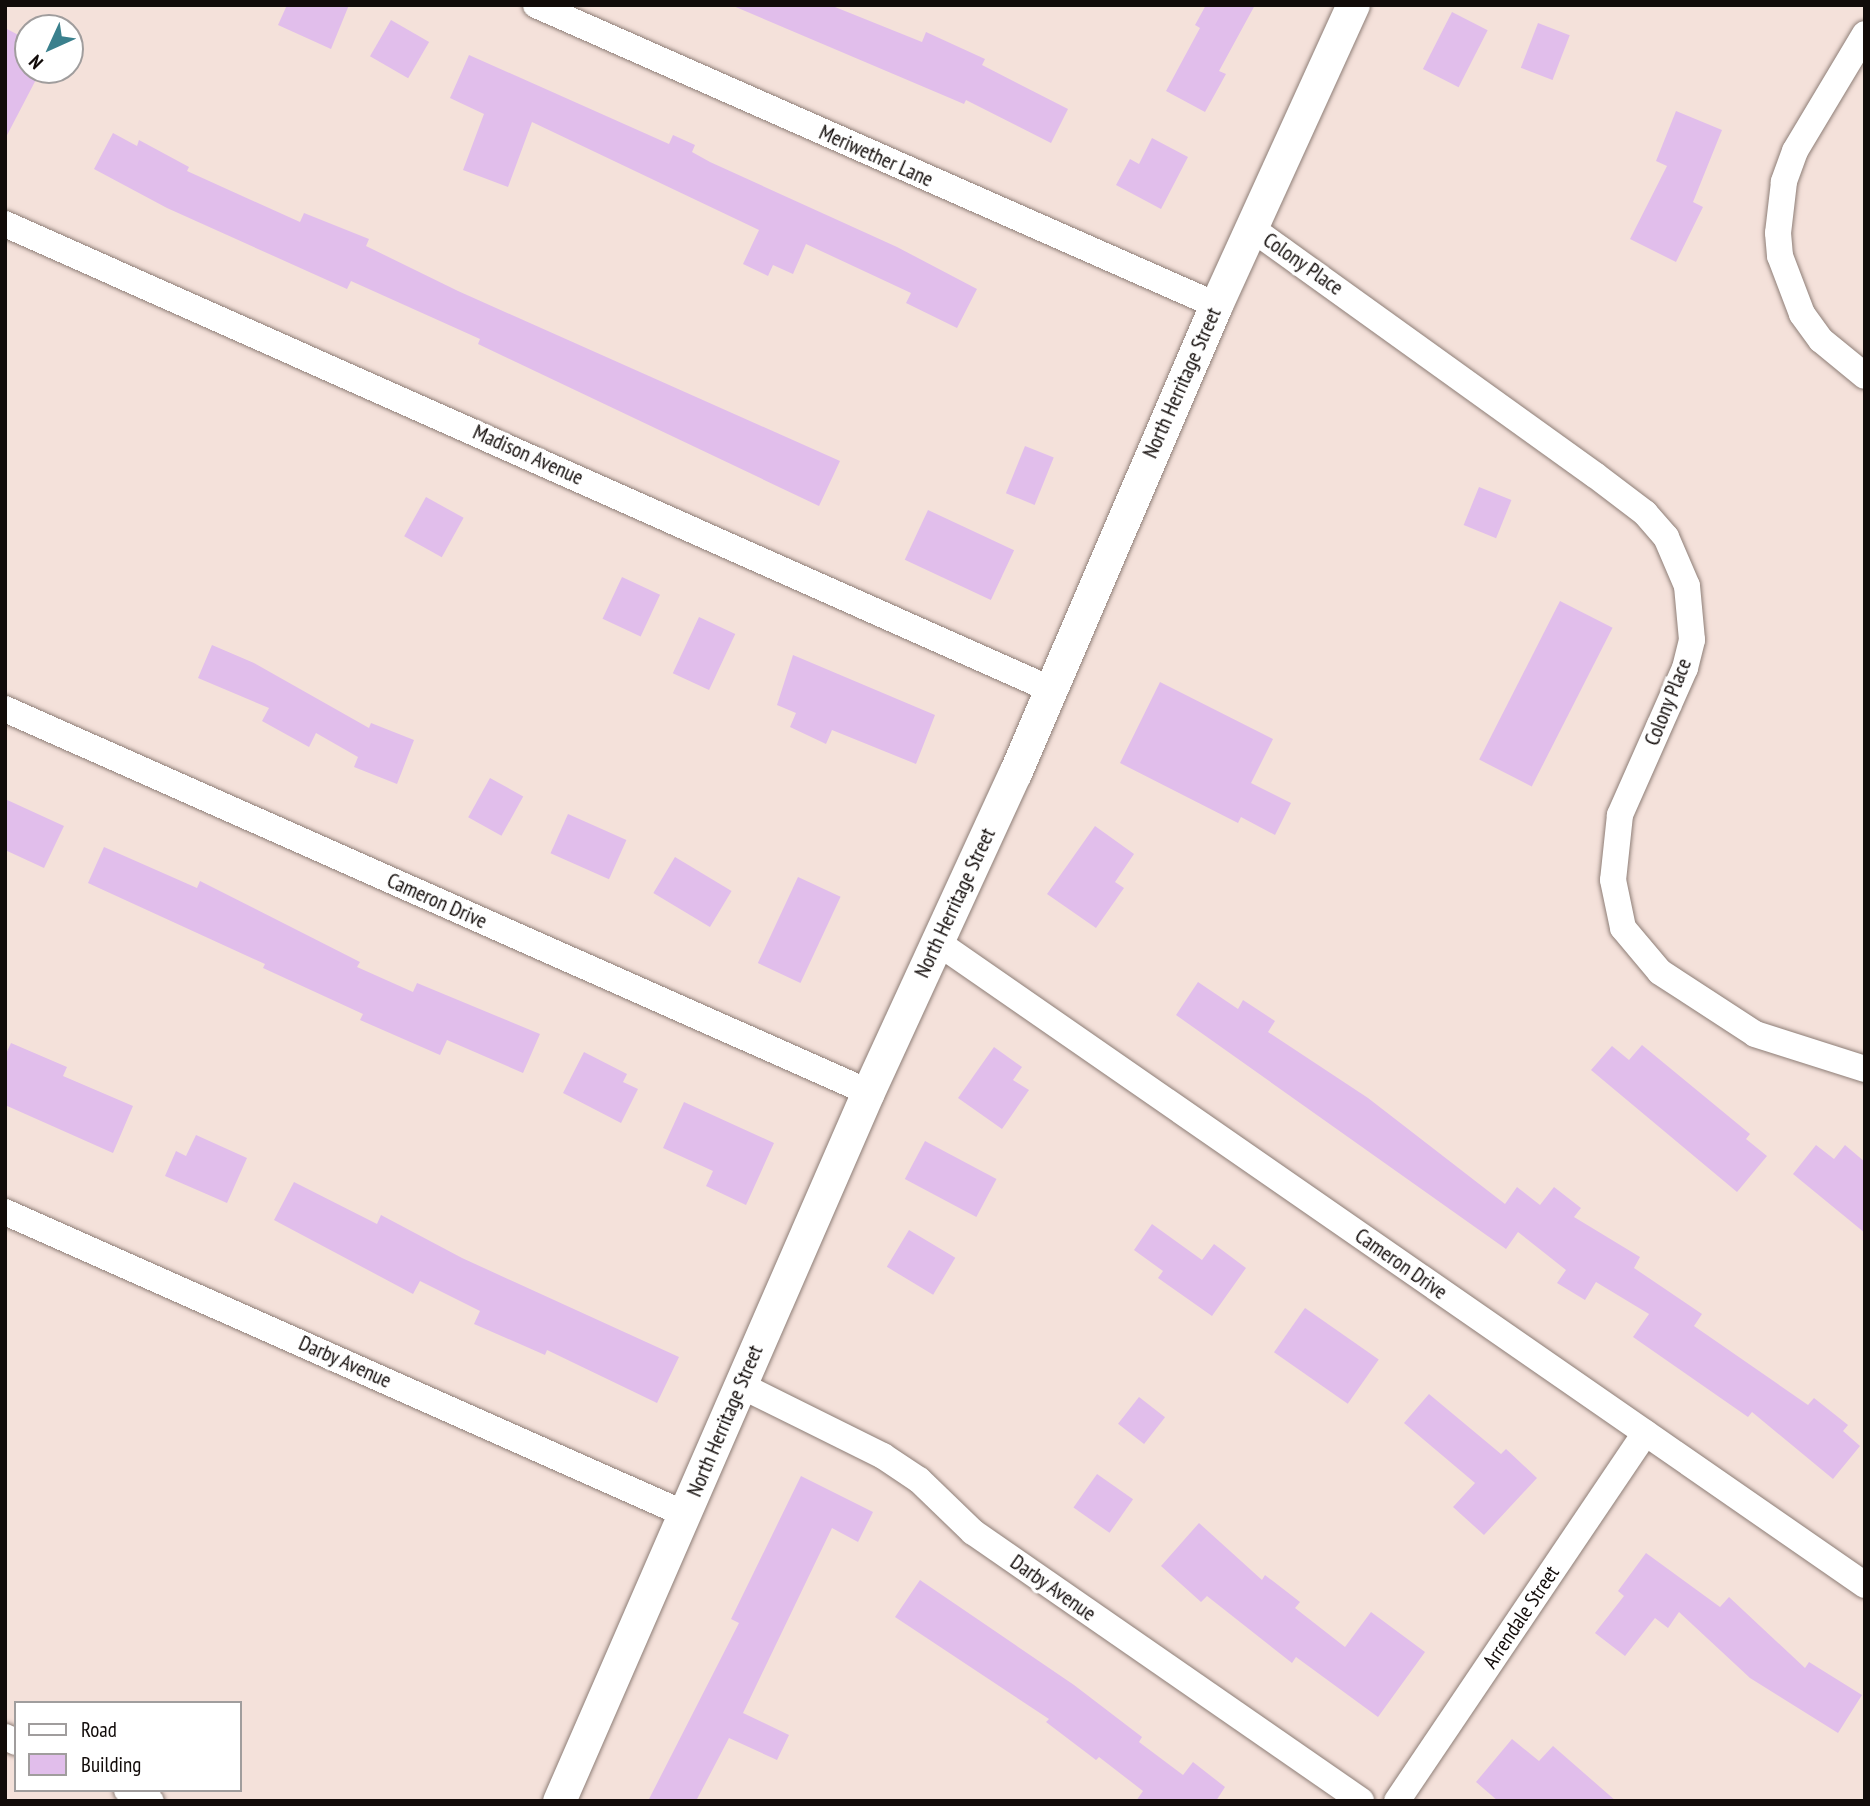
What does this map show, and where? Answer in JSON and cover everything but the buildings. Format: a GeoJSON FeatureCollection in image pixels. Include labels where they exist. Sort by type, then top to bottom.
{"type":"FeatureCollection","features":[{"type":"Feature","properties":{"kind":"street","name":"Meriwether Lane"},"geometry":{"type":"LineString","coordinates":[[536,5],[1216,305]]}},
{"type":"Feature","properties":{"kind":"street","name":"North Herritage Street"},"geometry":{"type":"LineString","coordinates":[[559,1801],[868,1092],[1050,689],[1216,305],[1353,5]]}},
{"type":"Feature","properties":{"kind":"street"},"geometry":{"type":"LineString","coordinates":[[1865,34],[1795,151],[1784,183],[1778,233],[1780,256],[1802,314],[1821,340],[1865,376]]}},
{"type":"Feature","properties":{"kind":"street","name":"Madison Avenue"},"geometry":{"type":"LineString","coordinates":[[5,224],[1050,689]]}},
{"type":"Feature","properties":{"kind":"street","name":"Colony Place"},"geometry":{"type":"LineString","coordinates":[[1251,228],[1595,475],[1645,513],[1667,537],[1687,586],[1692,640],[1685,668],[1620,815],[1613,880],[1623,928],[1660,972],[1755,1034],[1865,1069]]}},
{"type":"Feature","properties":{"kind":"street","name":"Cameron Drive"},"geometry":{"type":"LineString","coordinates":[[5,709],[868,1092]]}},
{"type":"Feature","properties":{"kind":"street","name":"Cameron Drive"},"geometry":{"type":"LineString","coordinates":[[937,942],[1865,1585]]}},
{"type":"Feature","properties":{"kind":"street","name":"Darby Avenue"},"geometry":{"type":"LineString","coordinates":[[5,1213],[685,1514]]}},
{"type":"Feature","properties":{"kind":"street","name":"Darby Avenue"},"geometry":{"type":"LineString","coordinates":[[740,1385],[883,1455],[919,1480],[972,1532],[1361,1801]]}},
{"type":"Feature","properties":{"kind":"street","name":"Arrendale Street"},"geometry":{"type":"LineString","coordinates":[[1398,1801],[1645,1433]]}},
{"type":"Feature","properties":{"kind":"street"},"geometry":{"type":"LineString","coordinates":[[131,1792],[150,1801]]}}]}
